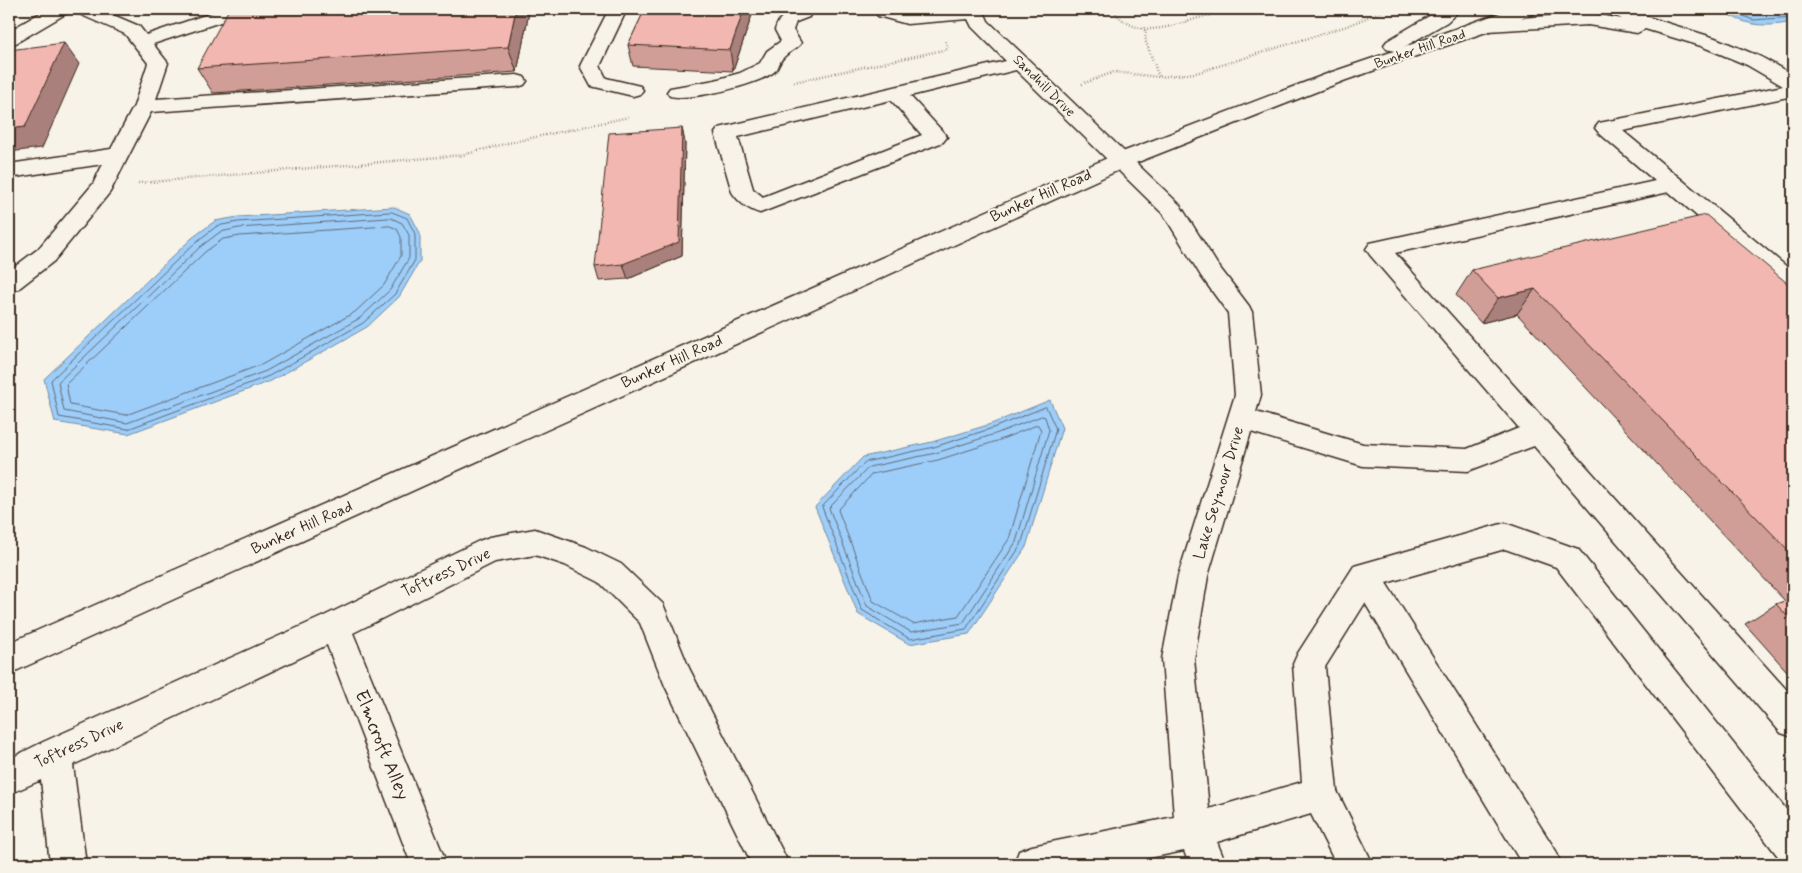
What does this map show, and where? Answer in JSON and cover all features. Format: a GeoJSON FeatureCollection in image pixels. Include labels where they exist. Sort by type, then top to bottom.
{"type":"FeatureCollection","features":[{"type":"Feature","properties":{"kind":"street"},"geometry":{"type":"LineString","coordinates":[[9,39],[60,9]]}},
{"type":"Feature","properties":{"kind":"street"},"geometry":{"type":"LineString","coordinates":[[9,283],[46,254],[102,187],[144,106],[158,63],[132,30],[84,9]]}},
{"type":"Feature","properties":{"kind":"street"},"geometry":{"type":"LineString","coordinates":[[110,20],[133,9]]}},
{"type":"Feature","properties":{"kind":"street"},"geometry":{"type":"LineString","coordinates":[[142,42],[241,9]]}},
{"type":"Feature","properties":{"kind":"street"},"geometry":{"type":"LineString","coordinates":[[618,9],[590,66],[598,82],[632,90]]}},
{"type":"Feature","properties":{"kind":"street","name":"Bunker Hill Road"},"geometry":{"type":"LineString","coordinates":[[1340,76],[1440,18],[1452,9]]}},
{"type":"Feature","properties":{"kind":"street","name":"Bunker Hill Road"},"geometry":{"type":"LineString","coordinates":[[9,659],[1120,161],[1340,76],[1488,25],[1527,9]]}},
{"type":"Feature","properties":{"kind":"street"},"geometry":{"type":"LineString","coordinates":[[1616,9],[1644,22],[1708,42],[1754,60],[1793,83]]}},
{"type":"Feature","properties":{"kind":"street"},"geometry":{"type":"LineString","coordinates":[[886,20],[974,11]]}},
{"type":"Feature","properties":{"kind":"street","name":"Sandhill Drive"},"geometry":{"type":"LineString","coordinates":[[974,11],[979,24],[1022,63],[1120,161]]}},
{"type":"Feature","properties":{"kind":"street"},"geometry":{"type":"LineString","coordinates":[[677,92],[718,86],[747,77],[768,67],[774,55],[791,43],[784,30],[788,19],[802,13]]}},
{"type":"Feature","properties":{"kind":"street"},"geometry":{"type":"LineString","coordinates":[[1488,25],[1588,19],[1678,33]]}},
{"type":"Feature","properties":{"kind":"street"},"geometry":{"type":"LineString","coordinates":[[896,93],[936,137],[760,206],[743,192],[726,133],[1022,63]]}},
{"type":"Feature","properties":{"kind":"street"},"geometry":{"type":"LineString","coordinates":[[144,106],[517,81]]}},
{"type":"Feature","properties":{"kind":"street"},"geometry":{"type":"LineString","coordinates":[[1793,90],[1606,128],[1793,285]]}},
{"type":"Feature","properties":{"kind":"street"},"geometry":{"type":"LineString","coordinates":[[9,171],[118,155]]}},
{"type":"Feature","properties":{"kind":"street","name":"Lake Seymour Drive"},"geometry":{"type":"LineString","coordinates":[[1120,161],[1172,210],[1209,270],[1240,312],[1248,395],[1194,576],[1178,660],[1193,831],[1208,864]]}},
{"type":"Feature","properties":{"kind":"street"},"geometry":{"type":"LineString","coordinates":[[1672,184],[1378,249],[1793,721]]}},
{"type":"Feature","properties":{"kind":"street"},"geometry":{"type":"LineString","coordinates":[[1242,418],[1363,455],[1468,460],[1540,432]]}},
{"type":"Feature","properties":{"kind":"street"},"geometry":{"type":"LineString","coordinates":[[1355,864],[1320,794],[1309,664],[1365,576],[1505,536],[1567,558],[1793,846]]}},
{"type":"Feature","properties":{"kind":"street","name":"Toftress Drive"},"geometry":{"type":"LineString","coordinates":[[9,777],[54,754],[335,626],[490,550],[535,542],[575,556],[610,573],[652,614],[676,675],[771,864]]}},
{"type":"Feature","properties":{"kind":"street"},"geometry":{"type":"LineString","coordinates":[[1365,576],[1543,864]]}},
{"type":"Feature","properties":{"kind":"street","name":"Elmcroft Alley"},"geometry":{"type":"LineString","coordinates":[[335,626],[429,864]]}},
{"type":"Feature","properties":{"kind":"street"},"geometry":{"type":"LineString","coordinates":[[54,754],[68,864]]}},
{"type":"Feature","properties":{"kind":"street"},"geometry":{"type":"LineString","coordinates":[[1032,864],[1193,831],[1320,794]]}},
{"type":"Feature","properties":{"kind":"path"},"geometry":{"type":"LineString","coordinates":[[1112,9],[1117,16],[1128,24],[1145,30],[1209,15],[1213,11]]}},
{"type":"Feature","properties":{"kind":"path"},"geometry":{"type":"LineString","coordinates":[[1081,84],[1114,72],[1159,78],[1178,76],[1220,66],[1348,26],[1388,9]]}},
{"type":"Feature","properties":{"kind":"path"},"geometry":{"type":"LineString","coordinates":[[791,83],[948,49],[939,16]]}},
{"type":"Feature","properties":{"kind":"path"},"geometry":{"type":"LineString","coordinates":[[1145,30],[1146,42],[1159,78]]}},
{"type":"Feature","properties":{"kind":"path"},"geometry":{"type":"LineString","coordinates":[[102,187],[463,155],[508,143],[635,116]]}},
{"type":"Feature","properties":{"kind":"water"},"geometry":{"type":"Polygon","coordinates":[[[1719,9],[1793,9],[1793,22],[1772,25],[1754,24],[1738,19],[1719,9]]]}},
{"type":"Feature","properties":{"kind":"water"},"geometry":{"type":"Polygon","coordinates":[[[394,207],[410,214],[420,233],[420,261],[399,297],[367,327],[271,381],[128,434],[55,422],[44,379],[192,238],[215,221],[238,217],[394,207]]]}},
{"type":"Feature","properties":{"kind":"water"},"geometry":{"type":"Polygon","coordinates":[[[1050,400],[1062,428],[1026,547],[969,634],[909,644],[858,614],[815,507],[863,457],[932,442],[991,424],[1050,400]]]}},
{"type":"Feature","properties":{"kind":"building"},"geometry":{"type":"Polygon","coordinates":[[[229,9],[516,9],[508,47],[197,68],[229,9]]]}},
{"type":"Feature","properties":{"kind":"building"},"geometry":{"type":"Polygon","coordinates":[[[645,9],[744,9],[730,50],[628,45],[645,9]]]}},
{"type":"Feature","properties":{"kind":"building"},"geometry":{"type":"Polygon","coordinates":[[[64,43],[25,127],[9,129],[9,50],[64,43]]]}},
{"type":"Feature","properties":{"kind":"building"},"geometry":{"type":"Polygon","coordinates":[[[682,128],[679,242],[623,264],[595,267],[609,133],[682,128]]]}},
{"type":"Feature","properties":{"kind":"building"},"geometry":{"type":"Polygon","coordinates":[[[1706,215],[1793,288],[1793,555],[1535,289],[1498,298],[1472,270],[1706,215]]]}},
{"type":"Feature","properties":{"kind":"building"},"geometry":{"type":"Polygon","coordinates":[[[1793,598],[1793,622],[1776,604],[1793,598]]]}}]}
